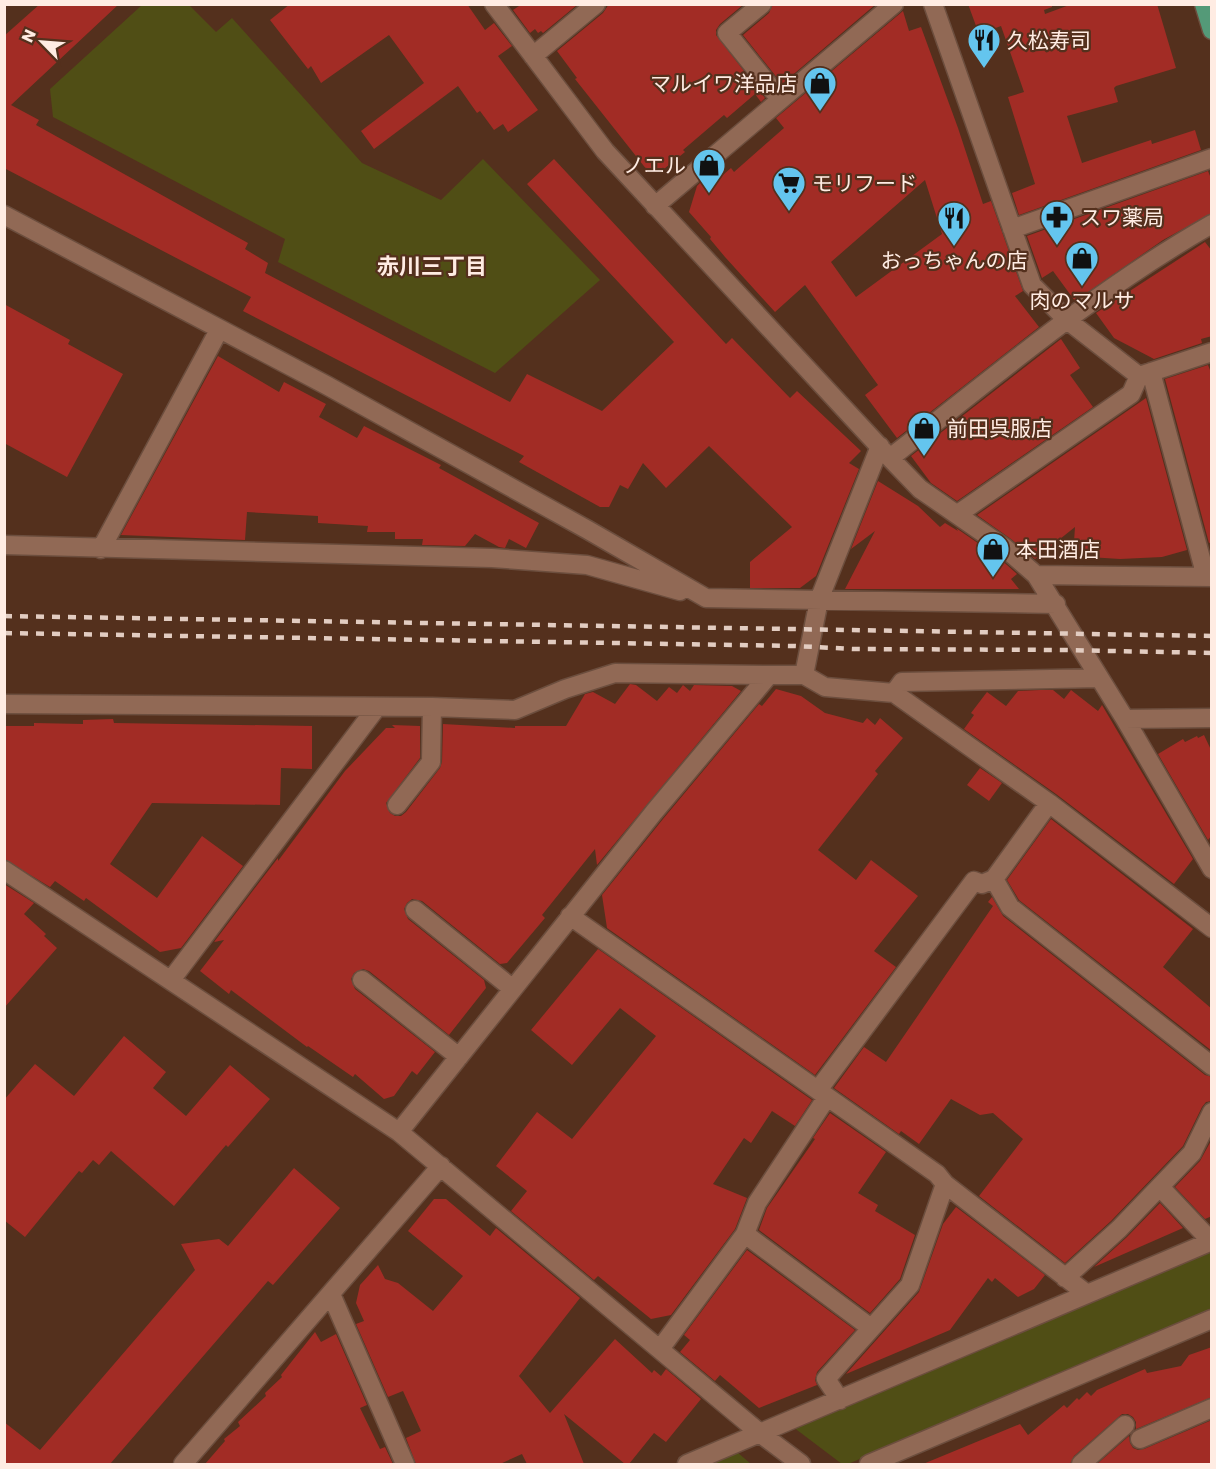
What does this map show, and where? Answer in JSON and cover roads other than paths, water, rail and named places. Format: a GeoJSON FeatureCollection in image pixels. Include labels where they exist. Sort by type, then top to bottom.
{"type":"FeatureCollection","features":[{"type":"Feature","properties":{"kind":"main road"},"geometry":{"type":"LineString","coordinates":[[1204,4],[1212,30]]}},
{"type":"Feature","properties":{"kind":"street"},"geometry":{"type":"LineString","coordinates":[[494,4],[605,151],[920,489],[1005,548],[1036,575],[1125,719],[1212,869]]}},
{"type":"Feature","properties":{"kind":"street"},"geometry":{"type":"LineString","coordinates":[[533,56],[596,4]]}},
{"type":"Feature","properties":{"kind":"street"},"geometry":{"type":"LineString","coordinates":[[762,4],[727,33],[780,99]]}},
{"type":"Feature","properties":{"kind":"street"},"geometry":{"type":"LineString","coordinates":[[655,206],[894,4]]}},
{"type":"Feature","properties":{"kind":"street"},"geometry":{"type":"LineString","coordinates":[[933,4],[1032,285],[1067,320],[1145,374],[1209,577],[1036,575]]}},
{"type":"Feature","properties":{"kind":"street"},"geometry":{"type":"LineString","coordinates":[[1012,229],[1212,158]]}},
{"type":"Feature","properties":{"kind":"street"},"geometry":{"type":"LineString","coordinates":[[4,215],[515,489],[706,598]]}},
{"type":"Feature","properties":{"kind":"street"},"geometry":{"type":"LineString","coordinates":[[804,675],[819,600],[885,452],[1067,320],[1171,248],[1212,224]]}},
{"type":"Feature","properties":{"kind":"street"},"geometry":{"type":"LineString","coordinates":[[101,549],[219,330]]}},
{"type":"Feature","properties":{"kind":"street"},"geometry":{"type":"LineString","coordinates":[[958,514],[1131,394],[1145,374],[1212,352]]}},
{"type":"Feature","properties":{"kind":"street"},"geometry":{"type":"LineString","coordinates":[[4,545],[492,558],[587,565],[706,598],[1056,604]]}},
{"type":"Feature","properties":{"kind":"street"},"geometry":{"type":"LineString","coordinates":[[4,704],[432,707],[515,710],[565,689],[615,673],[804,675],[825,687],[894,693],[1049,802],[1212,928]]}},
{"type":"Feature","properties":{"kind":"street"},"geometry":{"type":"LineString","coordinates":[[399,1132],[570,916],[769,675]]}},
{"type":"Feature","properties":{"kind":"street"},"geometry":{"type":"LineString","coordinates":[[894,693],[902,682],[1098,678]]}},
{"type":"Feature","properties":{"kind":"street"},"geometry":{"type":"LineString","coordinates":[[171,980],[377,707]]}},
{"type":"Feature","properties":{"kind":"street"},"geometry":{"type":"LineString","coordinates":[[397,805],[431,762],[432,707]]}},
{"type":"Feature","properties":{"kind":"street"},"geometry":{"type":"LineString","coordinates":[[1125,719],[1212,718]]}},
{"type":"Feature","properties":{"kind":"street"},"geometry":{"type":"LineString","coordinates":[[660,1349],[745,1234],[757,1203],[822,1094],[974,881],[982,885],[994,879],[1049,802]]}},
{"type":"Feature","properties":{"kind":"street"},"geometry":{"type":"LineString","coordinates":[[4,870],[399,1132],[761,1434],[801,1464]]}},
{"type":"Feature","properties":{"kind":"street"},"geometry":{"type":"LineString","coordinates":[[994,879],[1010,907],[1212,1066]]}},
{"type":"Feature","properties":{"kind":"street"},"geometry":{"type":"LineString","coordinates":[[415,910],[513,988]]}},
{"type":"Feature","properties":{"kind":"street"},"geometry":{"type":"LineString","coordinates":[[570,916],[937,1174],[945,1184],[1087,1294]]}},
{"type":"Feature","properties":{"kind":"street"},"geometry":{"type":"LineString","coordinates":[[362,980],[459,1057]]}},
{"type":"Feature","properties":{"kind":"street"},"geometry":{"type":"LineString","coordinates":[[1065,1278],[1119,1229],[1192,1153],[1212,1112]]}},
{"type":"Feature","properties":{"kind":"street"},"geometry":{"type":"LineString","coordinates":[[186,1463],[441,1166]]}},
{"type":"Feature","properties":{"kind":"street"},"geometry":{"type":"LineString","coordinates":[[840,1400],[826,1379],[910,1285],[945,1184]]}},
{"type":"Feature","properties":{"kind":"street"},"geometry":{"type":"LineString","coordinates":[[687,1464],[1211,1241],[1160,1187]]}},
{"type":"Feature","properties":{"kind":"street"},"geometry":{"type":"LineString","coordinates":[[745,1234],[871,1328]]}},
{"type":"Feature","properties":{"kind":"street"},"geometry":{"type":"LineString","coordinates":[[331,1293],[405,1464]]}},
{"type":"Feature","properties":{"kind":"street"},"geometry":{"type":"LineString","coordinates":[[869,1464],[1212,1319]]}},
{"type":"Feature","properties":{"kind":"street"},"geometry":{"type":"LineString","coordinates":[[1140,1439],[1212,1408]]}},
{"type":"Feature","properties":{"kind":"street"},"geometry":{"type":"LineString","coordinates":[[1081,1464],[1125,1425]]}},
{"type":"Feature","properties":{"kind":"railway"},"geometry":{"type":"LineString","coordinates":[[4,616],[1212,636]]}},
{"type":"Feature","properties":{"kind":"railway"},"geometry":{"type":"LineString","coordinates":[[4,633],[795,646],[854,649],[1212,653]]}},
{"type":"Feature","properties":{"kind":"place","name":"久松寿司"},"geometry":{"type":"Point","coordinates":[984,69]}},
{"type":"Feature","properties":{"kind":"place","name":"マルイワ洋品店"},"geometry":{"type":"Point","coordinates":[820,112]}},
{"type":"Feature","properties":{"kind":"place","name":"ノエル"},"geometry":{"type":"Point","coordinates":[709,194]}},
{"type":"Feature","properties":{"kind":"place","name":"モリフード"},"geometry":{"type":"Point","coordinates":[789,212]}},
{"type":"Feature","properties":{"kind":"place","name":"スワ薬局"},"geometry":{"type":"Point","coordinates":[1057,246]}},
{"type":"Feature","properties":{"kind":"place","name":"おっちゃんの店"},"geometry":{"type":"Point","coordinates":[954,247]}},
{"type":"Feature","properties":{"kind":"place","name":"肉のマルサ"},"geometry":{"type":"Point","coordinates":[1082,287]}},
{"type":"Feature","properties":{"kind":"place","name":"前田呉服店"},"geometry":{"type":"Point","coordinates":[924,457]}},
{"type":"Feature","properties":{"kind":"place","name":"本田酒店"},"geometry":{"type":"Point","coordinates":[993,578]}},
{"type":"Feature","properties":{"kind":"district","name":"赤川三丁目"},"geometry":{"type":"Point","coordinates":[432,266]}}]}
